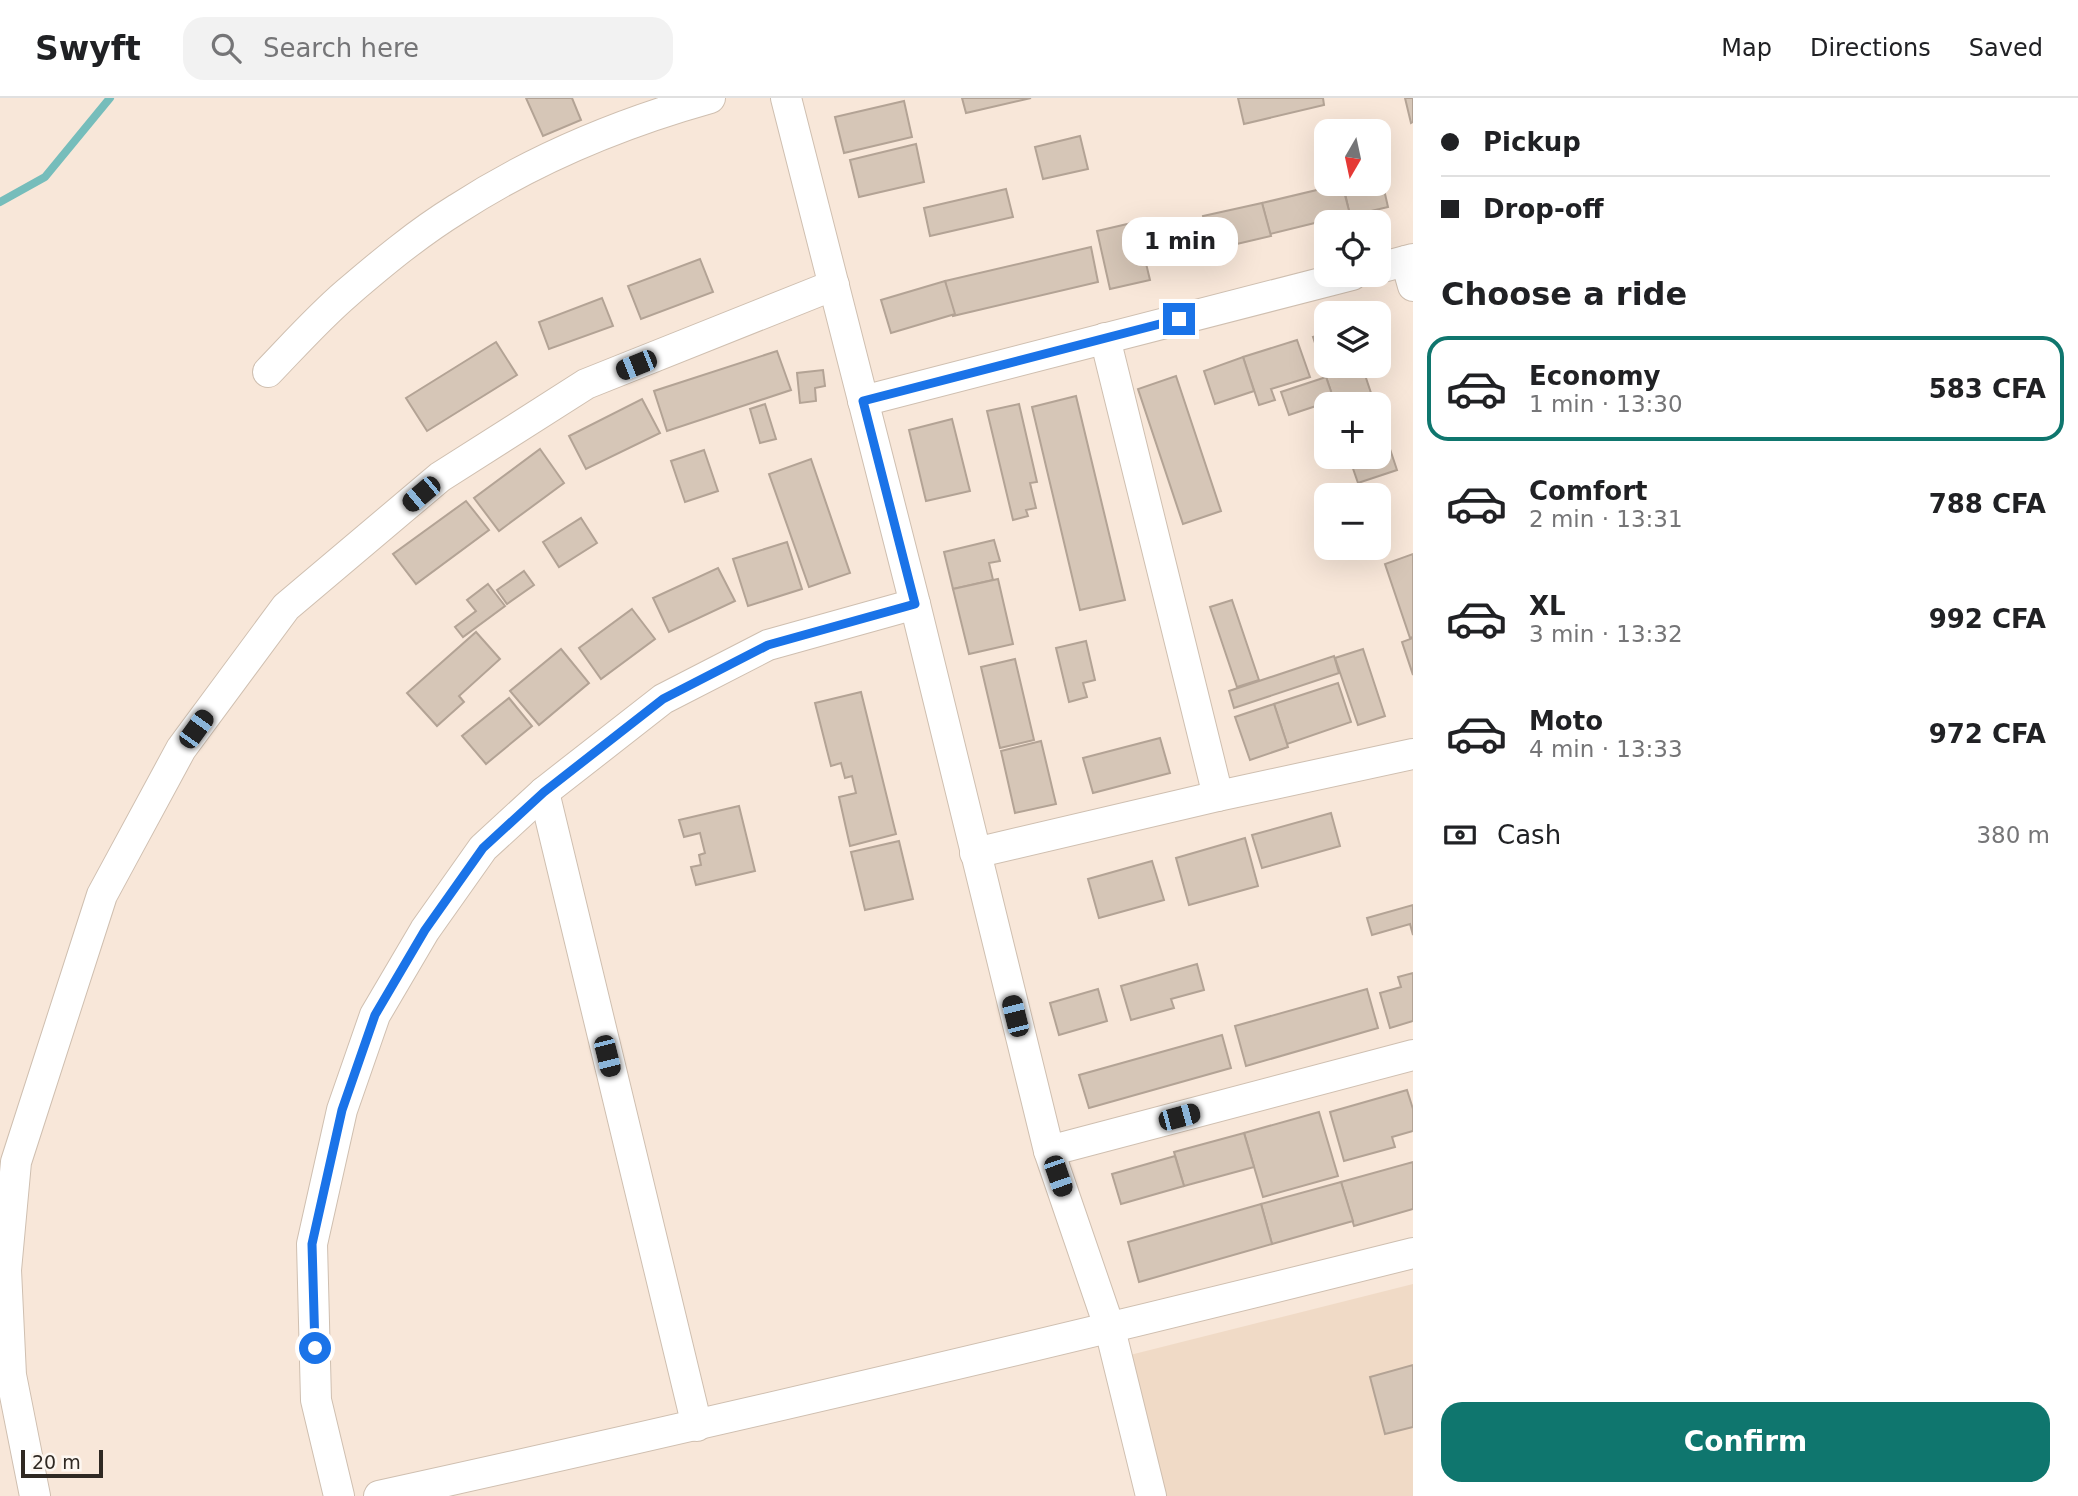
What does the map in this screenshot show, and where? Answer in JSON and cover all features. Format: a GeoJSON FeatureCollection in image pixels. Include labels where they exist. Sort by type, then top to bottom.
{"type":"FeatureCollection","features":[{"type":"Feature","properties":{"kind":"street"},"geometry":{"type":"LineString","coordinates":[[268,372],[345,295],[455,210],[493,186],[572,147],[678,107],[710,98]]}},
{"type":"Feature","properties":{"kind":"street"},"geometry":{"type":"LineString","coordinates":[[786,98],[915,604],[1049,1151],[1110,1329],[1151,1496]]}},
{"type":"Feature","properties":{"kind":"street"},"geometry":{"type":"LineString","coordinates":[[35,1496],[11,1375],[6,1270],[16,1162],[102,895],[181,749],[286,607],[440,477],[586,384],[834,285]]}},
{"type":"Feature","properties":{"kind":"street"},"geometry":{"type":"LineString","coordinates":[[863,401],[1314,285]]}},
{"type":"Feature","properties":{"kind":"street"},"geometry":{"type":"LineString","coordinates":[[1105,338],[1218,796]]}},
{"type":"Feature","properties":{"kind":"street"},"geometry":{"type":"LineString","coordinates":[[339,1496],[316,1400],[312,1244],[342,1110],[375,1015],[425,930],[483,848],[544,792],[663,699],[768,645],[915,604]]}},
{"type":"Feature","properties":{"kind":"street"},"geometry":{"type":"LineString","coordinates":[[975,853],[1413,754]]}},
{"type":"Feature","properties":{"kind":"street"},"geometry":{"type":"LineString","coordinates":[[544,792],[697,1426]]}},
{"type":"Feature","properties":{"kind":"street"},"geometry":{"type":"LineString","coordinates":[[1049,1151],[1413,1055]]}},
{"type":"Feature","properties":{"kind":"street"},"geometry":{"type":"LineString","coordinates":[[379,1496],[697,1426],[1110,1329],[1413,1253]]}},
{"type":"Feature","properties":{"kind":"shaded area"},"geometry":{"type":"Polygon","coordinates":[[[1413,1284],[1413,1496],[1163,1496],[1130,1355],[1413,1284]]]}},
{"type":"Feature","properties":{"kind":"building"},"geometry":{"type":"Polygon","coordinates":[[[526,98],[572,98],[581,120],[543,136],[526,98]]]}},
{"type":"Feature","properties":{"kind":"building"},"geometry":{"type":"Polygon","coordinates":[[[962,98],[1031,98],[966,113],[962,98]]]}},
{"type":"Feature","properties":{"kind":"building"},"geometry":{"type":"Polygon","coordinates":[[[1238,98],[1323,98],[1324,105],[1244,124],[1238,98]]]}},
{"type":"Feature","properties":{"kind":"building"},"geometry":{"type":"Polygon","coordinates":[[[1405,98],[1413,98],[1411,123],[1405,98]]]}},
{"type":"Feature","properties":{"kind":"building"},"geometry":{"type":"Polygon","coordinates":[[[904,101],[912,137],[844,153],[835,117],[904,101]]]}},
{"type":"Feature","properties":{"kind":"building"},"geometry":{"type":"Polygon","coordinates":[[[1080,136],[1088,169],[1043,179],[1035,147],[1080,136]]]}},
{"type":"Feature","properties":{"kind":"building"},"geometry":{"type":"Polygon","coordinates":[[[916,144],[924,182],[859,197],[850,160],[916,144]]]}},
{"type":"Feature","properties":{"kind":"building"},"geometry":{"type":"Polygon","coordinates":[[[1006,189],[1013,217],[930,236],[924,208],[1006,189]]]}},
{"type":"Feature","properties":{"kind":"building"},"geometry":{"type":"Polygon","coordinates":[[[1314,191],[1314,196],[1345,196],[1349,210],[1314,210],[1314,223],[1270,234],[1262,203],[1314,191]]]}},
{"type":"Feature","properties":{"kind":"building"},"geometry":{"type":"Polygon","coordinates":[[[1346,196],[1385,196],[1388,207],[1375,210],[1349,210],[1346,196]]]}},
{"type":"Feature","properties":{"kind":"building"},"geometry":{"type":"Polygon","coordinates":[[[1262,203],[1271,236],[1211,250],[1203,216],[1262,203]]]}},
{"type":"Feature","properties":{"kind":"building"},"geometry":{"type":"Polygon","coordinates":[[[1136,222],[1150,280],[1110,289],[1097,231],[1136,222]]]}},
{"type":"Feature","properties":{"kind":"building"},"geometry":{"type":"Polygon","coordinates":[[[1091,247],[1098,282],[953,316],[945,281],[1091,247]]]}},
{"type":"Feature","properties":{"kind":"building"},"geometry":{"type":"Polygon","coordinates":[[[700,259],[713,292],[641,319],[628,286],[700,259]]]}},
{"type":"Feature","properties":{"kind":"building"},"geometry":{"type":"Polygon","coordinates":[[[945,281],[955,314],[891,333],[881,300],[945,281]]]}},
{"type":"Feature","properties":{"kind":"building"},"geometry":{"type":"Polygon","coordinates":[[[602,298],[613,326],[549,349],[539,322],[602,298]]]}},
{"type":"Feature","properties":{"kind":"building"},"geometry":{"type":"Polygon","coordinates":[[[1297,340],[1310,377],[1271,389],[1275,400],[1259,405],[1243,357],[1297,340]]]}},
{"type":"Feature","properties":{"kind":"building"},"geometry":{"type":"Polygon","coordinates":[[[496,342],[517,375],[427,431],[406,398],[496,342]]]}},
{"type":"Feature","properties":{"kind":"building"},"geometry":{"type":"Polygon","coordinates":[[[777,351],[791,390],[667,431],[654,391],[777,351]]]}},
{"type":"Feature","properties":{"kind":"building"},"geometry":{"type":"Polygon","coordinates":[[[1243,357],[1254,391],[1215,404],[1204,371],[1243,357]]]}},
{"type":"Feature","properties":{"kind":"building"},"geometry":{"type":"Polygon","coordinates":[[[823,370],[825,386],[815,388],[816,401],[800,403],[797,373],[823,370]]]}},
{"type":"Feature","properties":{"kind":"building"},"geometry":{"type":"Polygon","coordinates":[[[1176,376],[1221,511],[1183,524],[1138,389],[1176,376]]]}},
{"type":"Feature","properties":{"kind":"building"},"geometry":{"type":"Polygon","coordinates":[[[1326,378],[1366,378],[1371,392],[1331,392],[1326,378]]]}},
{"type":"Feature","properties":{"kind":"building"},"geometry":{"type":"Polygon","coordinates":[[[1326,378],[1331,392],[1314,392],[1314,407],[1289,415],[1281,392],[1326,378]]]}},
{"type":"Feature","properties":{"kind":"building"},"geometry":{"type":"Polygon","coordinates":[[[1076,396],[1125,600],[1080,610],[1032,407],[1076,396]]]}},
{"type":"Feature","properties":{"kind":"building"},"geometry":{"type":"Polygon","coordinates":[[[642,399],[660,433],[586,469],[569,436],[642,399]]]}},
{"type":"Feature","properties":{"kind":"building"},"geometry":{"type":"Polygon","coordinates":[[[765,404],[776,439],[760,443],[750,409],[765,404]]]}},
{"type":"Feature","properties":{"kind":"building"},"geometry":{"type":"Polygon","coordinates":[[[1019,404],[1037,482],[1030,483],[1036,508],[1026,510],[1028,516],[1013,520],[987,411],[1019,404]]]}},
{"type":"Feature","properties":{"kind":"building"},"geometry":{"type":"Polygon","coordinates":[[[952,419],[970,491],[926,501],[909,430],[952,419]]]}},
{"type":"Feature","properties":{"kind":"building"},"geometry":{"type":"Polygon","coordinates":[[[540,449],[564,483],[499,531],[474,498],[540,449]]]}},
{"type":"Feature","properties":{"kind":"building"},"geometry":{"type":"Polygon","coordinates":[[[704,450],[718,491],[685,502],[671,461],[704,450]]]}},
{"type":"Feature","properties":{"kind":"building"},"geometry":{"type":"Polygon","coordinates":[[[1391,452],[1397,470],[1358,483],[1353,469],[1391,469],[1391,452]]]}},
{"type":"Feature","properties":{"kind":"building"},"geometry":{"type":"Polygon","coordinates":[[[811,459],[850,573],[809,587],[769,474],[811,459]]]}},
{"type":"Feature","properties":{"kind":"building"},"geometry":{"type":"Polygon","coordinates":[[[466,501],[489,530],[416,584],[393,554],[466,501]]]}},
{"type":"Feature","properties":{"kind":"building"},"geometry":{"type":"Polygon","coordinates":[[[581,518],[597,543],[559,567],[543,542],[581,518]]]}},
{"type":"Feature","properties":{"kind":"building"},"geometry":{"type":"Polygon","coordinates":[[[994,540],[1000,561],[989,563],[993,580],[953,589],[944,552],[994,540]]]}},
{"type":"Feature","properties":{"kind":"building"},"geometry":{"type":"Polygon","coordinates":[[[787,542],[802,589],[748,606],[733,559],[787,542]]]}},
{"type":"Feature","properties":{"kind":"building"},"geometry":{"type":"Polygon","coordinates":[[[1413,554],[1413,637],[1410,638],[1385,564],[1413,554]]]}},
{"type":"Feature","properties":{"kind":"building"},"geometry":{"type":"Polygon","coordinates":[[[718,568],[735,601],[669,632],[653,598],[718,568]]]}},
{"type":"Feature","properties":{"kind":"building"},"geometry":{"type":"Polygon","coordinates":[[[524,571],[534,585],[507,604],[497,590],[524,571]]]}},
{"type":"Feature","properties":{"kind":"building"},"geometry":{"type":"Polygon","coordinates":[[[998,579],[1013,644],[969,654],[953,589],[998,579]]]}},
{"type":"Feature","properties":{"kind":"building"},"geometry":{"type":"Polygon","coordinates":[[[488,584],[505,606],[463,637],[455,627],[476,611],[467,600],[488,584]]]}},
{"type":"Feature","properties":{"kind":"building"},"geometry":{"type":"Polygon","coordinates":[[[1232,600],[1259,680],[1237,687],[1210,607],[1232,600]]]}},
{"type":"Feature","properties":{"kind":"building"},"geometry":{"type":"Polygon","coordinates":[[[632,609],[655,639],[601,679],[579,648],[632,609]]]}},
{"type":"Feature","properties":{"kind":"building"},"geometry":{"type":"Polygon","coordinates":[[[476,632],[500,659],[459,696],[464,702],[437,726],[407,693],[476,632]]]}},
{"type":"Feature","properties":{"kind":"building"},"geometry":{"type":"Polygon","coordinates":[[[1413,638],[1413,675],[1402,642],[1413,638]]]}},
{"type":"Feature","properties":{"kind":"building"},"geometry":{"type":"Polygon","coordinates":[[[1086,641],[1095,680],[1083,683],[1087,697],[1069,702],[1056,648],[1086,641]]]}},
{"type":"Feature","properties":{"kind":"building"},"geometry":{"type":"Polygon","coordinates":[[[561,649],[589,683],[539,725],[510,691],[561,649]]]}},
{"type":"Feature","properties":{"kind":"building"},"geometry":{"type":"Polygon","coordinates":[[[1363,649],[1385,716],[1358,725],[1335,658],[1363,649]]]}},
{"type":"Feature","properties":{"kind":"building"},"geometry":{"type":"Polygon","coordinates":[[[1334,656],[1339,673],[1234,708],[1229,691],[1334,656]]]}},
{"type":"Feature","properties":{"kind":"building"},"geometry":{"type":"Polygon","coordinates":[[[1015,659],[1034,740],[1000,748],[981,667],[1015,659]]]}},
{"type":"Feature","properties":{"kind":"building"},"geometry":{"type":"Polygon","coordinates":[[[1338,683],[1351,722],[1287,744],[1274,704],[1338,683]]]}},
{"type":"Feature","properties":{"kind":"building"},"geometry":{"type":"Polygon","coordinates":[[[861,692],[896,834],[850,846],[839,797],[856,793],[852,776],[845,778],[841,763],[831,766],[815,703],[861,692]]]}},
{"type":"Feature","properties":{"kind":"building"},"geometry":{"type":"Polygon","coordinates":[[[509,698],[532,726],[486,764],[462,736],[509,698]]]}},
{"type":"Feature","properties":{"kind":"building"},"geometry":{"type":"Polygon","coordinates":[[[1274,704],[1288,747],[1250,760],[1235,717],[1274,704]]]}},
{"type":"Feature","properties":{"kind":"building"},"geometry":{"type":"Polygon","coordinates":[[[1160,738],[1170,773],[1093,793],[1083,758],[1160,738]]]}},
{"type":"Feature","properties":{"kind":"building"},"geometry":{"type":"Polygon","coordinates":[[[1041,741],[1056,804],[1015,813],[1001,751],[1041,741]]]}},
{"type":"Feature","properties":{"kind":"building"},"geometry":{"type":"Polygon","coordinates":[[[739,806],[755,871],[696,885],[691,867],[701,865],[699,855],[705,853],[700,833],[684,837],[679,820],[739,806]]]}},
{"type":"Feature","properties":{"kind":"building"},"geometry":{"type":"Polygon","coordinates":[[[1331,813],[1340,846],[1262,868],[1252,835],[1331,813]]]}},
{"type":"Feature","properties":{"kind":"building"},"geometry":{"type":"Polygon","coordinates":[[[1245,838],[1258,886],[1189,905],[1176,858],[1245,838]]]}},
{"type":"Feature","properties":{"kind":"building"},"geometry":{"type":"Polygon","coordinates":[[[899,841],[913,899],[865,910],[851,852],[899,841]]]}},
{"type":"Feature","properties":{"kind":"building"},"geometry":{"type":"Polygon","coordinates":[[[1152,861],[1164,900],[1099,918],[1088,879],[1152,861]]]}},
{"type":"Feature","properties":{"kind":"building"},"geometry":{"type":"Polygon","coordinates":[[[1413,905],[1413,935],[1410,924],[1372,935],[1367,918],[1413,905]]]}},
{"type":"Feature","properties":{"kind":"building"},"geometry":{"type":"Polygon","coordinates":[[[1197,964],[1204,990],[1171,999],[1174,1008],[1131,1020],[1121,986],[1197,964]]]}},
{"type":"Feature","properties":{"kind":"building"},"geometry":{"type":"Polygon","coordinates":[[[1413,973],[1413,1021],[1390,1028],[1380,993],[1401,987],[1398,977],[1413,973]]]}},
{"type":"Feature","properties":{"kind":"building"},"geometry":{"type":"Polygon","coordinates":[[[1098,989],[1107,1021],[1059,1035],[1050,1003],[1098,989]]]}},
{"type":"Feature","properties":{"kind":"building"},"geometry":{"type":"Polygon","coordinates":[[[1367,989],[1378,1028],[1246,1066],[1235,1026],[1367,989]]]}},
{"type":"Feature","properties":{"kind":"building"},"geometry":{"type":"Polygon","coordinates":[[[1222,1035],[1231,1068],[1089,1108],[1079,1075],[1222,1035]]]}},
{"type":"Feature","properties":{"kind":"building"},"geometry":{"type":"Polygon","coordinates":[[[1407,1090],[1413,1109],[1413,1131],[1392,1137],[1395,1147],[1344,1161],[1330,1112],[1407,1090]]]}},
{"type":"Feature","properties":{"kind":"building"},"geometry":{"type":"Polygon","coordinates":[[[1319,1112],[1338,1176],[1263,1197],[1244,1133],[1319,1112]]]}},
{"type":"Feature","properties":{"kind":"building"},"geometry":{"type":"Polygon","coordinates":[[[1244,1133],[1254,1167],[1184,1186],[1174,1152],[1244,1133]]]}},
{"type":"Feature","properties":{"kind":"building"},"geometry":{"type":"Polygon","coordinates":[[[1175,1156],[1184,1186],[1121,1204],[1112,1174],[1175,1156]]]}},
{"type":"Feature","properties":{"kind":"building"},"geometry":{"type":"Polygon","coordinates":[[[1413,1162],[1413,1209],[1354,1226],[1341,1182],[1413,1162]]]}},
{"type":"Feature","properties":{"kind":"building"},"geometry":{"type":"Polygon","coordinates":[[[1341,1182],[1353,1221],[1272,1244],[1261,1204],[1341,1182]]]}},
{"type":"Feature","properties":{"kind":"building"},"geometry":{"type":"Polygon","coordinates":[[[1261,1204],[1272,1244],[1139,1282],[1128,1242],[1261,1204]]]}},
{"type":"Feature","properties":{"kind":"building"},"geometry":{"type":"Polygon","coordinates":[[[1413,1365],[1413,1427],[1385,1434],[1370,1377],[1413,1365]]]}},
{"type":"Feature","properties":{"kind":"waterway"},"geometry":{"type":"LineString","coordinates":[[0,202],[45,177],[110,98]]}},
{"type":"Feature","properties":{"kind":"route"},"geometry":{"type":"LineString","coordinates":[[315,1348],[312,1244],[342,1110],[375,1015],[425,930],[483,848],[544,792],[663,699],[768,645],[915,604],[863,401],[1179,319]]}}]}
